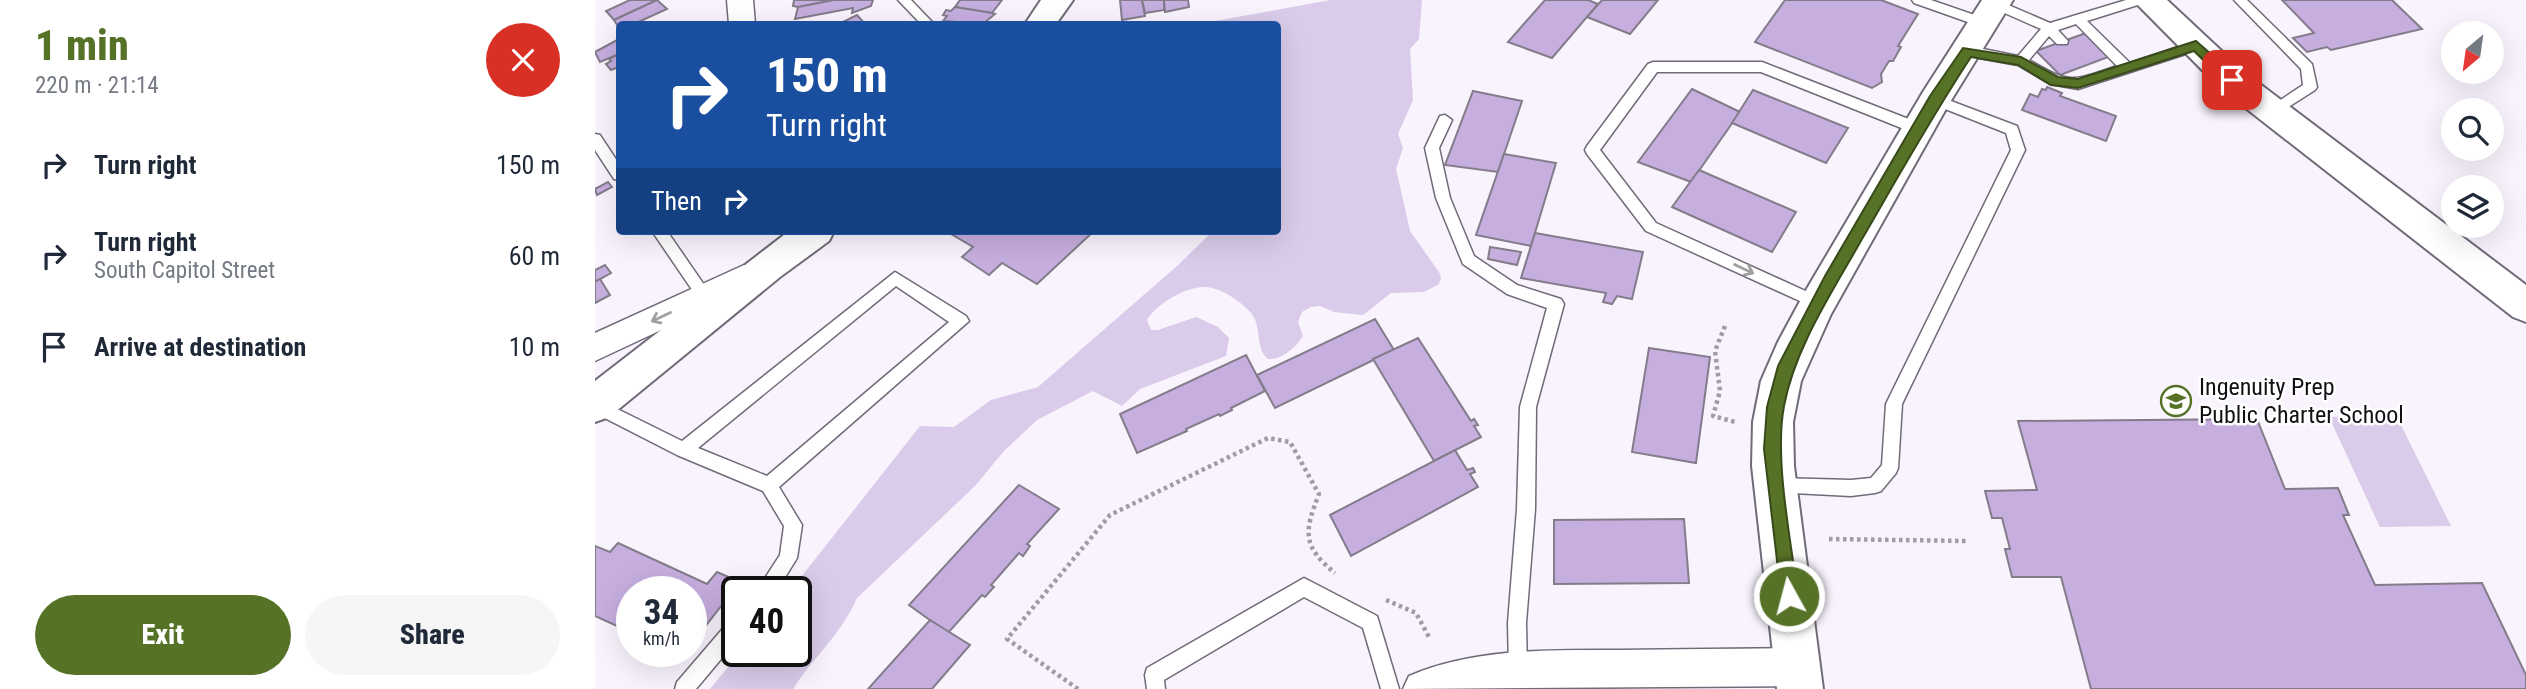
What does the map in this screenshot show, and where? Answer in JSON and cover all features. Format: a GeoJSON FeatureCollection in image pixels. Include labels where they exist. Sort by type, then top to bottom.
{"type":"FeatureCollection","features":[{"type":"Feature","properties":{"kind":"street"},"geometry":{"type":"LineString","coordinates":[[740,0],[742,21]]}},
{"type":"Feature","properties":{"kind":"street"},"geometry":{"type":"LineString","coordinates":[[1042,21],[1058,0]]}},
{"type":"Feature","properties":{"kind":"street"},"geometry":{"type":"LineString","coordinates":[[2148,0],[2232,80],[2526,306]]}},
{"type":"Feature","properties":{"kind":"street"},"geometry":{"type":"LineString","coordinates":[[1422,689],[1460,679],[1518,671],[1798,678],[1775,485],[1772,435],[1778,394],[1792,352],[1818,303],[1927,114],[1986,20]]}},
{"type":"Feature","properties":{"kind":"street"},"geometry":{"type":"LineString","coordinates":[[595,405],[767,266],[810,235]]}},
{"type":"Feature","properties":{"kind":"street"},"geometry":{"type":"LineString","coordinates":[[595,348],[767,266]]}},
{"type":"Feature","properties":{"kind":"lane"},"geometry":{"type":"LineString","coordinates":[[904,0],[925,21]]}},
{"type":"Feature","properties":{"kind":"lane"},"geometry":{"type":"LineString","coordinates":[[1918,0],[1986,20],[2049,28],[2140,0]]}},
{"type":"Feature","properties":{"kind":"lane"},"geometry":{"type":"LineString","coordinates":[[2241,0],[2307,67],[2310,88],[2271,111]]}},
{"type":"Feature","properties":{"kind":"lane"},"geometry":{"type":"LineString","coordinates":[[2078,19],[2127,68]]}},
{"type":"Feature","properties":{"kind":"lane"},"geometry":{"type":"LineString","coordinates":[[1986,20],[2021,61],[2055,81],[2078,83],[2196,46]]}},
{"type":"Feature","properties":{"kind":"lane"},"geometry":{"type":"LineString","coordinates":[[2049,28],[2062,41]]}},
{"type":"Feature","properties":{"kind":"lane"},"geometry":{"type":"LineString","coordinates":[[2021,61],[2049,28]]}},
{"type":"Feature","properties":{"kind":"lane"},"geometry":{"type":"LineString","coordinates":[[2087,65],[2098,77]]}},
{"type":"Feature","properties":{"kind":"lane"},"geometry":{"type":"LineString","coordinates":[[1775,485],[1851,488],[1875,485],[1890,468],[1894,404],[2018,150],[2012,130],[1927,114],[1762,67],[1653,67],[1592,150],[1651,227],[1818,303]]}},
{"type":"Feature","properties":{"kind":"lane"},"geometry":{"type":"LineString","coordinates":[[1445,120],[1432,148],[1443,198],[1468,260],[1512,290],[1556,304],[1528,407],[1526,509],[1517,623],[1518,671]]}},
{"type":"Feature","properties":{"kind":"lane"},"geometry":{"type":"LineString","coordinates":[[595,139],[616,170]]}},
{"type":"Feature","properties":{"kind":"lane"},"geometry":{"type":"LineString","coordinates":[[662,235],[704,296]]}},
{"type":"Feature","properties":{"kind":"lane"},"geometry":{"type":"LineString","coordinates":[[683,450],[895,278],[961,321],[769,485]]}},
{"type":"Feature","properties":{"kind":"lane"},"geometry":{"type":"LineString","coordinates":[[595,405],[683,450],[769,485],[793,526],[787,558],[775,576]]}},
{"type":"Feature","properties":{"kind":"lane"},"geometry":{"type":"LineString","coordinates":[[1156,689],[1154,675],[1304,587],[1371,622],[1390,689]]}},
{"type":"Feature","properties":{"kind":"lane"},"geometry":{"type":"LineString","coordinates":[[684,689],[721,644]]}},
{"type":"Feature","properties":{"kind":"path"},"geometry":{"type":"LineString","coordinates":[[1725,326],[1715,351],[1720,391],[1713,416],[1735,422]]}},
{"type":"Feature","properties":{"kind":"path"},"geometry":{"type":"LineString","coordinates":[[1078,689],[1007,639],[1110,516],[1268,438],[1290,442],[1319,494],[1305,529],[1309,546],[1322,562],[1342,578]]}},
{"type":"Feature","properties":{"kind":"path"},"geometry":{"type":"LineString","coordinates":[[1829,539],[1967,541]]}},
{"type":"Feature","properties":{"kind":"path"},"geometry":{"type":"LineString","coordinates":[[1379,597],[1416,613],[1429,637]]}},
{"type":"Feature","properties":{"kind":"shaded area"},"geometry":{"type":"Polygon","coordinates":[[[1331,0],[1422,0],[1419,39],[1410,49],[1413,100],[1398,134],[1403,148],[1396,169],[1410,231],[1439,272],[1439,284],[1424,292],[1391,293],[1363,315],[1334,312],[1320,306],[1311,307],[1302,312],[1298,322],[1303,336],[1288,352],[1273,359],[1268,359],[1261,349],[1257,325],[1252,314],[1232,297],[1219,290],[1198,287],[1172,297],[1147,320],[1151,330],[1196,317],[1218,327],[1229,338],[1226,356],[1140,389],[1122,406],[1093,391],[1037,420],[1004,451],[975,486],[857,598],[843,623],[812,663],[812,576],[802,576],[920,426],[954,427],[991,400],[1038,387],[1209,235],[1281,235],[1281,21],[1215,21],[1331,0]]]}},
{"type":"Feature","properties":{"kind":"shaded area"},"geometry":{"type":"Polygon","coordinates":[[[2396,415],[2451,526],[2380,527],[2329,417],[2396,415]]]}},
{"type":"Feature","properties":{"kind":"shaded area"},"geometry":{"type":"Polygon","coordinates":[[[728,667],[809,667],[793,689],[710,689],[728,667]]]}},
{"type":"Feature","properties":{"kind":"building"},"geometry":{"type":"Polygon","coordinates":[[[630,0],[657,0],[614,20],[606,11],[630,0]]]}},
{"type":"Feature","properties":{"kind":"building"},"geometry":{"type":"Polygon","coordinates":[[[657,0],[667,9],[641,21],[616,21],[616,23],[614,20],[657,0]]]}},
{"type":"Feature","properties":{"kind":"building"},"geometry":{"type":"Polygon","coordinates":[[[794,0],[834,0],[798,7],[793,6],[794,0]]]}},
{"type":"Feature","properties":{"kind":"building"},"geometry":{"type":"Polygon","coordinates":[[[834,0],[873,0],[871,6],[852,13],[853,8],[795,19],[798,7],[834,0]]]}},
{"type":"Feature","properties":{"kind":"building"},"geometry":{"type":"Polygon","coordinates":[[[960,0],[1002,0],[992,13],[955,7],[960,0]]]}},
{"type":"Feature","properties":{"kind":"building"},"geometry":{"type":"Polygon","coordinates":[[[1120,0],[1142,0],[1145,16],[1122,20],[1120,0]]]}},
{"type":"Feature","properties":{"kind":"building"},"geometry":{"type":"Polygon","coordinates":[[[1142,0],[1164,0],[1164,10],[1145,13],[1142,0]]]}},
{"type":"Feature","properties":{"kind":"building"},"geometry":{"type":"Polygon","coordinates":[[[1164,0],[1188,0],[1189,7],[1165,12],[1164,0]]]}},
{"type":"Feature","properties":{"kind":"building"},"geometry":{"type":"Polygon","coordinates":[[[1545,0],[1588,0],[1598,4],[1552,58],[1508,42],[1545,0]]]}},
{"type":"Feature","properties":{"kind":"building"},"geometry":{"type":"Polygon","coordinates":[[[1602,0],[1658,0],[1630,34],[1587,17],[1602,0]]]}},
{"type":"Feature","properties":{"kind":"building"},"geometry":{"type":"Polygon","coordinates":[[[1785,0],[1881,0],[1918,14],[1898,46],[1901,47],[1893,61],[1889,61],[1881,74],[1882,82],[1872,88],[1755,42],[1785,0]]]}},
{"type":"Feature","properties":{"kind":"building"},"geometry":{"type":"Polygon","coordinates":[[[2282,0],[2392,0],[2422,29],[2331,50],[2327,47],[2307,52],[2293,38],[2314,33],[2282,0]]]}},
{"type":"Feature","properties":{"kind":"building"},"geometry":{"type":"Polygon","coordinates":[[[955,7],[995,14],[987,21],[943,21],[947,16],[943,15],[946,10],[951,11],[955,7]]]}},
{"type":"Feature","properties":{"kind":"building"},"geometry":{"type":"Polygon","coordinates":[[[857,15],[862,21],[845,21],[857,15]]]}},
{"type":"Feature","properties":{"kind":"building"},"geometry":{"type":"Polygon","coordinates":[[[2086,33],[2111,56],[2060,75],[2036,51],[2086,33]]]}},
{"type":"Feature","properties":{"kind":"building"},"geometry":{"type":"Polygon","coordinates":[[[616,41],[616,55],[600,62],[595,52],[616,41]]]}},
{"type":"Feature","properties":{"kind":"building"},"geometry":{"type":"Polygon","coordinates":[[[616,56],[616,68],[611,70],[606,64],[611,61],[609,59],[616,56]]]}},
{"type":"Feature","properties":{"kind":"building"},"geometry":{"type":"Polygon","coordinates":[[[2047,87],[2062,93],[2060,96],[2116,116],[2106,141],[2022,110],[2030,94],[2038,97],[2042,89],[2046,90],[2047,87]]]}},
{"type":"Feature","properties":{"kind":"building"},"geometry":{"type":"Polygon","coordinates":[[[1692,89],[1740,112],[1691,182],[1638,162],[1692,89]]]}},
{"type":"Feature","properties":{"kind":"building"},"geometry":{"type":"Polygon","coordinates":[[[1753,90],[1848,128],[1826,163],[1732,123],[1753,90]]]}},
{"type":"Feature","properties":{"kind":"building"},"geometry":{"type":"Polygon","coordinates":[[[1473,91],[1522,101],[1498,172],[1445,165],[1473,91]]]}},
{"type":"Feature","properties":{"kind":"building"},"geometry":{"type":"Polygon","coordinates":[[[1504,154],[1556,163],[1531,246],[1476,235],[1504,154]]]}},
{"type":"Feature","properties":{"kind":"building"},"geometry":{"type":"Polygon","coordinates":[[[1699,170],[1796,212],[1772,252],[1672,207],[1699,170]]]}},
{"type":"Feature","properties":{"kind":"building"},"geometry":{"type":"Polygon","coordinates":[[[608,182],[612,187],[597,195],[595,189],[608,182]]]}},
{"type":"Feature","properties":{"kind":"building"},"geometry":{"type":"Polygon","coordinates":[[[1535,233],[1643,252],[1632,299],[1617,296],[1612,304],[1603,302],[1606,293],[1521,278],[1535,233]]]}},
{"type":"Feature","properties":{"kind":"building"},"geometry":{"type":"Polygon","coordinates":[[[953,235],[1090,235],[1037,284],[1002,263],[989,275],[962,257],[973,247],[953,235]]]}},
{"type":"Feature","properties":{"kind":"building"},"geometry":{"type":"Polygon","coordinates":[[[1490,247],[1521,252],[1517,265],[1488,259],[1490,247]]]}},
{"type":"Feature","properties":{"kind":"building"},"geometry":{"type":"Polygon","coordinates":[[[605,265],[611,273],[595,282],[595,270],[605,265]]]}},
{"type":"Feature","properties":{"kind":"building"},"geometry":{"type":"Polygon","coordinates":[[[600,279],[610,295],[595,303],[595,282],[600,279]]]}},
{"type":"Feature","properties":{"kind":"building"},"geometry":{"type":"Polygon","coordinates":[[[1375,319],[1394,350],[1275,408],[1257,375],[1375,319]]]}},
{"type":"Feature","properties":{"kind":"building"},"geometry":{"type":"Polygon","coordinates":[[[1418,338],[1471,421],[1474,419],[1478,425],[1474,426],[1481,437],[1434,461],[1373,359],[1418,338]]]}},
{"type":"Feature","properties":{"kind":"building"},"geometry":{"type":"Polygon","coordinates":[[[1649,348],[1710,357],[1696,463],[1632,452],[1649,348]]]}},
{"type":"Feature","properties":{"kind":"building"},"geometry":{"type":"Polygon","coordinates":[[[1246,355],[1265,391],[1220,416],[1219,414],[1137,453],[1120,414],[1246,355]]]}},
{"type":"Feature","properties":{"kind":"building"},"geometry":{"type":"Polygon","coordinates":[[[2257,419],[2285,489],[2338,488],[2349,515],[2343,515],[2375,585],[2482,583],[2526,675],[2526,689],[2091,689],[2061,577],[2012,577],[2005,549],[2010,549],[2002,518],[1992,518],[1985,491],[2037,490],[2018,421],[2257,419]]]}},
{"type":"Feature","properties":{"kind":"building"},"geometry":{"type":"Polygon","coordinates":[[[1455,450],[1467,470],[1473,468],[1475,472],[1470,474],[1478,487],[1351,556],[1330,515],[1455,450]]]}},
{"type":"Feature","properties":{"kind":"building"},"geometry":{"type":"Polygon","coordinates":[[[1019,485],[1059,509],[1027,544],[1030,546],[1023,556],[1019,553],[991,585],[994,587],[985,597],[982,595],[948,633],[909,605],[1019,485]]]}},
{"type":"Feature","properties":{"kind":"building"},"geometry":{"type":"Polygon","coordinates":[[[1684,519],[1689,583],[1554,584],[1554,520],[1684,519]]]}},
{"type":"Feature","properties":{"kind":"building"},"geometry":{"type":"Polygon","coordinates":[[[618,543],[690,576],[616,576],[616,626],[595,616],[595,546],[610,552],[618,543]]]}},
{"type":"Feature","properties":{"kind":"building"},"geometry":{"type":"Polygon","coordinates":[[[717,572],[726,576],[721,576],[721,606],[707,624],[707,584],[717,572]]]}},
{"type":"Feature","properties":{"kind":"building"},"geometry":{"type":"Polygon","coordinates":[[[930,620],[970,645],[932,689],[868,689],[930,620]]]}},
{"type":"Feature","properties":{"kind":"place","name":"Ingenuity Prep Public Charter School"},"geometry":{"type":"Point","coordinates":[2176,401]}},
{"type":"Feature","properties":{"kind":"route"},"geometry":{"type":"LineString","coordinates":[[1789,596],[1772,449],[1773,422],[1781,381],[1797,342],[1831,281],[1935,100],[1968,51],[2021,61],[2055,81],[2078,83],[2196,46],[2232,80]]}}]}
